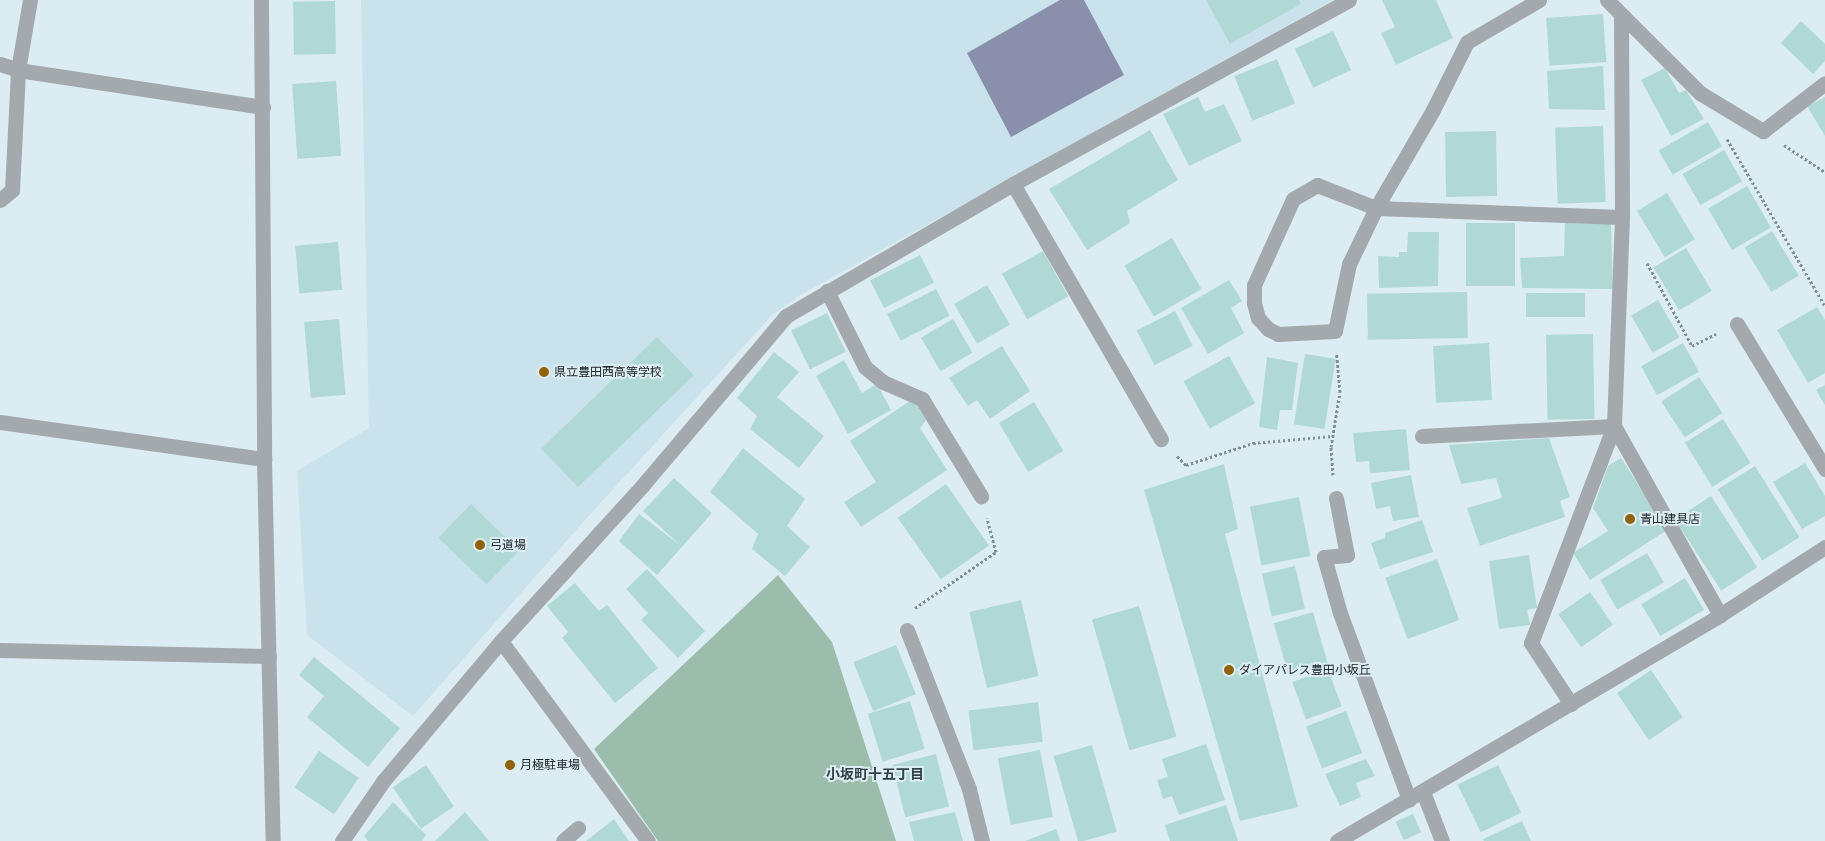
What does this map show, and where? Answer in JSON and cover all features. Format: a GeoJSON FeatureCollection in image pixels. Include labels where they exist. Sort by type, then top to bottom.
{"type":"FeatureCollection","features":[{"type":"Feature","properties":{"kind":"street"},"geometry":{"type":"LineString","coordinates":[[0,200],[12,190],[18,70],[30,0]]}},
{"type":"Feature","properties":{"kind":"street"},"geometry":{"type":"LineString","coordinates":[[261,0],[264,459],[273,841]]}},
{"type":"Feature","properties":{"kind":"street"},"geometry":{"type":"LineString","coordinates":[[342,841],[384,780],[501,641],[642,486],[786,316],[1013,184],[1350,0]]}},
{"type":"Feature","properties":{"kind":"street"},"geometry":{"type":"LineString","coordinates":[[1539,0],[1467,42],[1433,110],[1376,208],[1349,264],[1334,331],[1278,334],[1268,329],[1258,318],[1254,303],[1254,285],[1293,199],[1317,185],[1376,208],[1622,217]]}},
{"type":"Feature","properties":{"kind":"street"},"geometry":{"type":"LineString","coordinates":[[1607,0],[1700,93],[1764,131],[1825,83]]}},
{"type":"Feature","properties":{"kind":"street"},"geometry":{"type":"LineString","coordinates":[[1571,704],[1531,643],[1614,426],[1622,217],[1621,16]]}},
{"type":"Feature","properties":{"kind":"street"},"geometry":{"type":"LineString","coordinates":[[0,64],[18,70],[262,107]]}},
{"type":"Feature","properties":{"kind":"street"},"geometry":{"type":"LineString","coordinates":[[1013,184],[1161,439]]}},
{"type":"Feature","properties":{"kind":"street"},"geometry":{"type":"LineString","coordinates":[[827,291],[866,367],[883,382],[922,399],[981,496]]}},
{"type":"Feature","properties":{"kind":"street"},"geometry":{"type":"LineString","coordinates":[[1737,324],[1825,469]]}},
{"type":"Feature","properties":{"kind":"street"},"geometry":{"type":"LineString","coordinates":[[0,422],[264,459]]}},
{"type":"Feature","properties":{"kind":"street"},"geometry":{"type":"LineString","coordinates":[[1422,436],[1614,426]]}},
{"type":"Feature","properties":{"kind":"street"},"geometry":{"type":"LineString","coordinates":[[1614,426],[1720,615]]}},
{"type":"Feature","properties":{"kind":"street"},"geometry":{"type":"LineString","coordinates":[[1336,498],[1347,555],[1324,557],[1340,613],[1409,800]]}},
{"type":"Feature","properties":{"kind":"street"},"geometry":{"type":"LineString","coordinates":[[1337,841],[1423,792],[1720,615],[1825,547]]}},
{"type":"Feature","properties":{"kind":"street"},"geometry":{"type":"LineString","coordinates":[[906,630],[970,789],[982,841]]}},
{"type":"Feature","properties":{"kind":"street"},"geometry":{"type":"LineString","coordinates":[[501,641],[648,841]]}},
{"type":"Feature","properties":{"kind":"street"},"geometry":{"type":"LineString","coordinates":[[0,650],[268,656]]}},
{"type":"Feature","properties":{"kind":"street"},"geometry":{"type":"LineString","coordinates":[[1423,792],[1442,841]]}},
{"type":"Feature","properties":{"kind":"street"},"geometry":{"type":"LineString","coordinates":[[563,841],[578,828]]}},
{"type":"Feature","properties":{"kind":"path"},"geometry":{"type":"LineString","coordinates":[[1764,131],[1825,172]]}},
{"type":"Feature","properties":{"kind":"path"},"geometry":{"type":"LineString","coordinates":[[1725,136],[1825,306]]}},
{"type":"Feature","properties":{"kind":"path"},"geometry":{"type":"LineString","coordinates":[[1646,260],[1692,346],[1737,324]]}},
{"type":"Feature","properties":{"kind":"path"},"geometry":{"type":"LineString","coordinates":[[1334,331],[1340,392],[1330,447],[1336,498]]}},
{"type":"Feature","properties":{"kind":"path"},"geometry":{"type":"LineString","coordinates":[[1161,439],[1186,466],[1253,444],[1333,436]]}},
{"type":"Feature","properties":{"kind":"path"},"geometry":{"type":"LineString","coordinates":[[906,630],[917,604],[996,552],[981,496]]}},
{"type":"Feature","properties":{"kind":"shaded area","name":"県立豊田西高等学校"},"geometry":{"type":"Polygon","coordinates":[[[361,0],[1333,0],[802,294],[772,315],[585,520],[413,716],[307,635],[297,471],[369,428],[361,0]]]}},
{"type":"Feature","properties":{"kind":"shaded area"},"geometry":{"type":"Polygon","coordinates":[[[1060,0],[1084,0],[1124,75],[1011,137],[967,53],[1060,0]]]}},
{"type":"Feature","properties":{"kind":"green space"},"geometry":{"type":"Polygon","coordinates":[[[778,575],[832,642],[896,841],[658,841],[594,749],[778,575]]]}},
{"type":"Feature","properties":{"kind":"building"},"geometry":{"type":"Polygon","coordinates":[[[1206,0],[1299,0],[1301,4],[1230,44],[1206,0]]]}},
{"type":"Feature","properties":{"kind":"building"},"geometry":{"type":"Polygon","coordinates":[[[1382,0],[1436,0],[1453,38],[1396,65],[1381,33],[1395,27],[1382,0]]]}},
{"type":"Feature","properties":{"kind":"building"},"geometry":{"type":"Polygon","coordinates":[[[335,1],[336,54],[294,55],[293,2],[335,1]]]}},
{"type":"Feature","properties":{"kind":"building"},"geometry":{"type":"Polygon","coordinates":[[[1603,14],[1606,62],[1549,66],[1546,18],[1603,14]]]}},
{"type":"Feature","properties":{"kind":"building"},"geometry":{"type":"Polygon","coordinates":[[[1801,21],[1825,44],[1825,61],[1813,74],[1781,43],[1801,21]]]}},
{"type":"Feature","properties":{"kind":"building"},"geometry":{"type":"Polygon","coordinates":[[[1333,31],[1351,70],[1313,88],[1295,49],[1333,31]]]}},
{"type":"Feature","properties":{"kind":"building"},"geometry":{"type":"Polygon","coordinates":[[[1277,59],[1295,104],[1252,121],[1234,76],[1277,59]]]}},
{"type":"Feature","properties":{"kind":"building"},"geometry":{"type":"Polygon","coordinates":[[[1603,66],[1605,110],[1549,109],[1547,71],[1603,66]]]}},
{"type":"Feature","properties":{"kind":"building"},"geometry":{"type":"Polygon","coordinates":[[[1665,68],[1679,93],[1686,90],[1704,119],[1671,136],[1641,80],[1665,68]]]}},
{"type":"Feature","properties":{"kind":"building"},"geometry":{"type":"Polygon","coordinates":[[[336,81],[341,156],[297,159],[292,84],[336,81]]]}},
{"type":"Feature","properties":{"kind":"building"},"geometry":{"type":"Polygon","coordinates":[[[1198,97],[1205,112],[1224,104],[1242,141],[1189,166],[1163,114],[1198,97]]]}},
{"type":"Feature","properties":{"kind":"building"},"geometry":{"type":"Polygon","coordinates":[[[1825,97],[1825,136],[1807,106],[1825,97]]]}},
{"type":"Feature","properties":{"kind":"building"},"geometry":{"type":"Polygon","coordinates":[[[1708,122],[1722,146],[1673,175],[1659,150],[1708,122]]]}},
{"type":"Feature","properties":{"kind":"building"},"geometry":{"type":"Polygon","coordinates":[[[1603,126],[1606,202],[1558,204],[1555,128],[1603,126]]]}},
{"type":"Feature","properties":{"kind":"building"},"geometry":{"type":"Polygon","coordinates":[[[1150,130],[1178,180],[1127,211],[1130,223],[1087,250],[1049,189],[1150,130]]]}},
{"type":"Feature","properties":{"kind":"building"},"geometry":{"type":"Polygon","coordinates":[[[1496,131],[1497,196],[1446,197],[1445,132],[1496,131]]]}},
{"type":"Feature","properties":{"kind":"building"},"geometry":{"type":"Polygon","coordinates":[[[1724,150],[1742,181],[1700,205],[1682,174],[1724,150]]]}},
{"type":"Feature","properties":{"kind":"building"},"geometry":{"type":"Polygon","coordinates":[[[1747,186],[1771,228],[1732,250],[1708,208],[1747,186]]]}},
{"type":"Feature","properties":{"kind":"building"},"geometry":{"type":"Polygon","coordinates":[[[1667,193],[1695,239],[1665,257],[1637,211],[1667,193]]]}},
{"type":"Feature","properties":{"kind":"building"},"geometry":{"type":"Polygon","coordinates":[[[1466,223],[1515,223],[1515,286],[1466,286],[1466,223]]]}},
{"type":"Feature","properties":{"kind":"building"},"geometry":{"type":"Polygon","coordinates":[[[1565,223],[1611,224],[1613,289],[1522,288],[1520,258],[1564,256],[1565,223]]]}},
{"type":"Feature","properties":{"kind":"building"},"geometry":{"type":"Polygon","coordinates":[[[1772,231],[1799,276],[1771,292],[1745,247],[1772,231]]]}},
{"type":"Feature","properties":{"kind":"building"},"geometry":{"type":"Polygon","coordinates":[[[1408,232],[1439,232],[1438,286],[1379,288],[1378,256],[1399,257],[1399,252],[1407,252],[1408,232]]]}},
{"type":"Feature","properties":{"kind":"building"},"geometry":{"type":"Polygon","coordinates":[[[1172,238],[1202,289],[1154,317],[1124,266],[1172,238]]]}},
{"type":"Feature","properties":{"kind":"building"},"geometry":{"type":"Polygon","coordinates":[[[338,242],[342,290],[299,294],[295,246],[338,242]]]}},
{"type":"Feature","properties":{"kind":"building"},"geometry":{"type":"Polygon","coordinates":[[[1686,248],[1712,291],[1679,310],[1653,268],[1686,248]]]}},
{"type":"Feature","properties":{"kind":"building"},"geometry":{"type":"Polygon","coordinates":[[[1043,251],[1068,296],[1027,319],[1002,274],[1043,251]]]}},
{"type":"Feature","properties":{"kind":"building"},"geometry":{"type":"Polygon","coordinates":[[[920,255],[934,283],[884,308],[870,280],[920,255]]]}},
{"type":"Feature","properties":{"kind":"building"},"geometry":{"type":"Polygon","coordinates":[[[1229,280],[1242,301],[1231,308],[1244,333],[1208,354],[1181,308],[1229,280]]]}},
{"type":"Feature","properties":{"kind":"building"},"geometry":{"type":"Polygon","coordinates":[[[987,285],[1010,325],[977,344],[954,304],[987,285]]]}},
{"type":"Feature","properties":{"kind":"building"},"geometry":{"type":"Polygon","coordinates":[[[936,289],[950,316],[901,341],[887,314],[936,289]]]}},
{"type":"Feature","properties":{"kind":"building"},"geometry":{"type":"Polygon","coordinates":[[[1467,292],[1468,338],[1368,340],[1367,294],[1467,292]]]}},
{"type":"Feature","properties":{"kind":"building"},"geometry":{"type":"Polygon","coordinates":[[[1526,293],[1585,293],[1585,317],[1526,317],[1526,293]]]}},
{"type":"Feature","properties":{"kind":"building"},"geometry":{"type":"Polygon","coordinates":[[[1658,300],[1680,337],[1653,353],[1631,316],[1658,300]]]}},
{"type":"Feature","properties":{"kind":"building"},"geometry":{"type":"Polygon","coordinates":[[[1817,307],[1825,320],[1825,373],[1808,383],[1777,330],[1817,307]]]}},
{"type":"Feature","properties":{"kind":"building"},"geometry":{"type":"Polygon","coordinates":[[[1175,311],[1193,346],[1154,365],[1137,331],[1175,311]]]}},
{"type":"Feature","properties":{"kind":"building"},"geometry":{"type":"Polygon","coordinates":[[[827,313],[846,352],[810,369],[791,331],[827,313]]]}},
{"type":"Feature","properties":{"kind":"building"},"geometry":{"type":"Polygon","coordinates":[[[339,319],[346,395],[311,398],[304,322],[339,319]]]}},
{"type":"Feature","properties":{"kind":"building"},"geometry":{"type":"Polygon","coordinates":[[[953,319],[972,353],[940,371],[921,338],[953,319]]]}},
{"type":"Feature","properties":{"kind":"building"},"geometry":{"type":"Polygon","coordinates":[[[1593,334],[1594,419],[1547,420],[1546,335],[1593,334]]]}},
{"type":"Feature","properties":{"kind":"building"},"geometry":{"type":"Polygon","coordinates":[[[657,337],[694,375],[578,487],[541,449],[657,337]]]}},
{"type":"Feature","properties":{"kind":"building"},"geometry":{"type":"Polygon","coordinates":[[[1489,343],[1492,400],[1436,403],[1433,346],[1489,343]]]}},
{"type":"Feature","properties":{"kind":"building"},"geometry":{"type":"Polygon","coordinates":[[[1683,343],[1699,372],[1657,395],[1641,366],[1683,343]]]}},
{"type":"Feature","properties":{"kind":"building"},"geometry":{"type":"Polygon","coordinates":[[[1002,346],[1030,391],[990,419],[977,400],[968,406],[949,378],[1002,346]]]}},
{"type":"Feature","properties":{"kind":"building"},"geometry":{"type":"Polygon","coordinates":[[[774,352],[799,372],[777,397],[824,436],[799,468],[750,429],[757,416],[737,398],[774,352]]]}},
{"type":"Feature","properties":{"kind":"building"},"geometry":{"type":"Polygon","coordinates":[[[1305,354],[1336,359],[1325,429],[1294,424],[1305,354]]]}},
{"type":"Feature","properties":{"kind":"building"},"geometry":{"type":"Polygon","coordinates":[[[1229,356],[1255,403],[1210,428],[1184,381],[1229,356]]]}},
{"type":"Feature","properties":{"kind":"building"},"geometry":{"type":"Polygon","coordinates":[[[1267,357],[1298,363],[1292,410],[1280,410],[1277,430],[1259,427],[1267,357]]]}},
{"type":"Feature","properties":{"kind":"building"},"geometry":{"type":"Polygon","coordinates":[[[844,360],[862,393],[877,384],[891,410],[848,434],[816,376],[844,360]]]}},
{"type":"Feature","properties":{"kind":"building"},"geometry":{"type":"Polygon","coordinates":[[[1699,377],[1722,413],[1685,438],[1661,402],[1699,377]]]}},
{"type":"Feature","properties":{"kind":"building"},"geometry":{"type":"Polygon","coordinates":[[[1825,385],[1825,405],[1816,390],[1825,385]]]}},
{"type":"Feature","properties":{"kind":"building"},"geometry":{"type":"Polygon","coordinates":[[[913,399],[926,420],[920,428],[947,470],[861,527],[844,502],[876,482],[850,441],[913,399]]]}},
{"type":"Feature","properties":{"kind":"building"},"geometry":{"type":"Polygon","coordinates":[[[1034,402],[1063,451],[1028,472],[999,423],[1034,402]]]}},
{"type":"Feature","properties":{"kind":"building"},"geometry":{"type":"Polygon","coordinates":[[[1723,419],[1751,463],[1712,487],[1685,443],[1723,419]]]}},
{"type":"Feature","properties":{"kind":"building"},"geometry":{"type":"Polygon","coordinates":[[[1406,429],[1410,470],[1370,473],[1369,461],[1356,462],[1353,433],[1406,429]]]}},
{"type":"Feature","properties":{"kind":"building"},"geometry":{"type":"Polygon","coordinates":[[[1549,438],[1570,497],[1560,501],[1565,517],[1480,546],[1467,508],[1502,498],[1496,478],[1461,484],[1449,445],[1549,438]]]}},
{"type":"Feature","properties":{"kind":"building"},"geometry":{"type":"Polygon","coordinates":[[[743,448],[805,499],[787,526],[810,547],[785,576],[752,549],[758,534],[710,492],[743,448]]]}},
{"type":"Feature","properties":{"kind":"building","name":"青山建具店"},"geometry":{"type":"Polygon","coordinates":[[[1621,458],[1667,530],[1590,580],[1573,553],[1608,531],[1593,508],[1608,466],[1621,458]]]}},
{"type":"Feature","properties":{"kind":"building"},"geometry":{"type":"Polygon","coordinates":[[[1805,463],[1825,496],[1825,516],[1802,529],[1773,482],[1805,463]]]}},
{"type":"Feature","properties":{"kind":"building","name":"ダイアパレス豊田小坂丘"},"geometry":{"type":"Polygon","coordinates":[[[1224,464],[1238,529],[1225,534],[1298,807],[1240,821],[1144,490],[1224,464]]]}},
{"type":"Feature","properties":{"kind":"building"},"geometry":{"type":"Polygon","coordinates":[[[1755,466],[1800,537],[1762,561],[1718,489],[1755,466]]]}},
{"type":"Feature","properties":{"kind":"building"},"geometry":{"type":"Polygon","coordinates":[[[1411,475],[1419,517],[1393,521],[1390,506],[1376,509],[1371,483],[1411,475]]]}},
{"type":"Feature","properties":{"kind":"building"},"geometry":{"type":"Polygon","coordinates":[[[674,478],[712,513],[657,575],[619,541],[639,514],[680,545],[643,511],[674,478]]]}},
{"type":"Feature","properties":{"kind":"building"},"geometry":{"type":"Polygon","coordinates":[[[946,484],[989,545],[941,579],[898,518],[946,484]]]}},
{"type":"Feature","properties":{"kind":"building"},"geometry":{"type":"Polygon","coordinates":[[[1711,496],[1757,567],[1721,591],[1675,519],[1711,496]]]}},
{"type":"Feature","properties":{"kind":"building"},"geometry":{"type":"Polygon","coordinates":[[[1299,497],[1310,556],[1261,565],[1250,507],[1299,497]]]}},
{"type":"Feature","properties":{"kind":"building","name":"弓道場"},"geometry":{"type":"Polygon","coordinates":[[[471,504],[519,551],[487,584],[438,538],[471,504]]]}},
{"type":"Feature","properties":{"kind":"building"},"geometry":{"type":"Polygon","coordinates":[[[1422,520],[1433,552],[1380,569],[1371,543],[1385,538],[1385,533],[1422,520]]]}},
{"type":"Feature","properties":{"kind":"building"},"geometry":{"type":"Polygon","coordinates":[[[1647,553],[1664,582],[1617,609],[1600,580],[1647,553]]]}},
{"type":"Feature","properties":{"kind":"building"},"geometry":{"type":"Polygon","coordinates":[[[1529,555],[1537,608],[1527,610],[1530,625],[1499,629],[1489,561],[1529,555]]]}},
{"type":"Feature","properties":{"kind":"building"},"geometry":{"type":"Polygon","coordinates":[[[1437,559],[1459,620],[1408,639],[1385,578],[1437,559]]]}},
{"type":"Feature","properties":{"kind":"building"},"geometry":{"type":"Polygon","coordinates":[[[1295,566],[1305,609],[1272,617],[1262,574],[1295,566]]]}},
{"type":"Feature","properties":{"kind":"building"},"geometry":{"type":"Polygon","coordinates":[[[647,569],[705,631],[678,658],[641,620],[648,613],[626,589],[647,569]]]}},
{"type":"Feature","properties":{"kind":"building"},"geometry":{"type":"Polygon","coordinates":[[[1685,578],[1704,610],[1660,636],[1641,604],[1685,578]]]}},
{"type":"Feature","properties":{"kind":"building"},"geometry":{"type":"Polygon","coordinates":[[[575,583],[599,611],[607,605],[658,668],[615,703],[562,638],[568,632],[547,606],[575,583]]]}},
{"type":"Feature","properties":{"kind":"building"},"geometry":{"type":"Polygon","coordinates":[[[1590,592],[1613,625],[1581,647],[1558,614],[1590,592]]]}},
{"type":"Feature","properties":{"kind":"building"},"geometry":{"type":"Polygon","coordinates":[[[1021,600],[1039,676],[987,688],[969,612],[1021,600]]]}},
{"type":"Feature","properties":{"kind":"building"},"geometry":{"type":"Polygon","coordinates":[[[1139,606],[1176,737],[1129,750],[1092,620],[1139,606]]]}},
{"type":"Feature","properties":{"kind":"building"},"geometry":{"type":"Polygon","coordinates":[[[1313,612],[1328,663],[1288,674],[1274,623],[1313,612]]]}},
{"type":"Feature","properties":{"kind":"building"},"geometry":{"type":"Polygon","coordinates":[[[896,645],[916,694],[873,711],[853,662],[896,645]]]}},
{"type":"Feature","properties":{"kind":"building"},"geometry":{"type":"Polygon","coordinates":[[[314,657],[400,728],[368,767],[307,717],[324,696],[299,675],[314,657]]]}},
{"type":"Feature","properties":{"kind":"building"},"geometry":{"type":"Polygon","coordinates":[[[1328,669],[1342,707],[1306,720],[1292,682],[1328,669]]]}},
{"type":"Feature","properties":{"kind":"building"},"geometry":{"type":"Polygon","coordinates":[[[1651,670],[1683,717],[1649,740],[1617,693],[1651,670]]]}},
{"type":"Feature","properties":{"kind":"building"},"geometry":{"type":"Polygon","coordinates":[[[910,701],[925,749],[883,762],[868,714],[910,701]]]}},
{"type":"Feature","properties":{"kind":"building"},"geometry":{"type":"Polygon","coordinates":[[[1038,702],[1043,742],[973,750],[969,711],[1038,702]]]}},
{"type":"Feature","properties":{"kind":"building"},"geometry":{"type":"Polygon","coordinates":[[[1346,711],[1362,753],[1322,768],[1306,726],[1346,711]]]}},
{"type":"Feature","properties":{"kind":"building"},"geometry":{"type":"Polygon","coordinates":[[[1206,744],[1225,800],[1179,815],[1172,796],[1163,799],[1157,780],[1168,777],[1162,759],[1206,744]]]}},
{"type":"Feature","properties":{"kind":"building"},"geometry":{"type":"Polygon","coordinates":[[[1092,745],[1117,832],[1078,841],[1054,756],[1092,745]]]}},
{"type":"Feature","properties":{"kind":"building"},"geometry":{"type":"Polygon","coordinates":[[[1040,750],[1053,817],[1011,825],[998,758],[1040,750]]]}},
{"type":"Feature","properties":{"kind":"building"},"geometry":{"type":"Polygon","coordinates":[[[319,751],[359,778],[334,814],[294,787],[319,751]]]}},
{"type":"Feature","properties":{"kind":"building"},"geometry":{"type":"Polygon","coordinates":[[[936,754],[949,806],[905,817],[892,765],[936,754]]]}},
{"type":"Feature","properties":{"kind":"building"},"geometry":{"type":"Polygon","coordinates":[[[1366,759],[1375,776],[1356,783],[1361,797],[1340,806],[1325,774],[1366,759]]]}},
{"type":"Feature","properties":{"kind":"building"},"geometry":{"type":"Polygon","coordinates":[[[426,765],[454,806],[421,829],[393,787],[426,765]]]}},
{"type":"Feature","properties":{"kind":"building"},"geometry":{"type":"Polygon","coordinates":[[[1498,765],[1521,813],[1481,832],[1458,785],[1498,765]]]}},
{"type":"Feature","properties":{"kind":"building"},"geometry":{"type":"Polygon","coordinates":[[[393,802],[426,835],[422,841],[368,841],[364,836],[393,802]]]}},
{"type":"Feature","properties":{"kind":"building"},"geometry":{"type":"Polygon","coordinates":[[[1226,805],[1238,841],[1170,841],[1165,825],[1226,805]]]}},
{"type":"Feature","properties":{"kind":"building"},"geometry":{"type":"Polygon","coordinates":[[[465,812],[489,841],[435,841],[465,812]]]}},
{"type":"Feature","properties":{"kind":"building"},"geometry":{"type":"Polygon","coordinates":[[[955,812],[963,841],[914,841],[909,822],[955,812]]]}},
{"type":"Feature","properties":{"kind":"building"},"geometry":{"type":"Polygon","coordinates":[[[1413,814],[1421,832],[1404,840],[1396,822],[1413,814]]]}},
{"type":"Feature","properties":{"kind":"building"},"geometry":{"type":"Polygon","coordinates":[[[614,819],[629,841],[586,841],[614,819]]]}},
{"type":"Feature","properties":{"kind":"building"},"geometry":{"type":"Polygon","coordinates":[[[1522,821],[1531,841],[1484,841],[1483,839],[1522,821]]]}},
{"type":"Feature","properties":{"kind":"building"},"geometry":{"type":"Polygon","coordinates":[[[1056,829],[1060,841],[1025,841],[1056,829]]]}},
{"type":"Feature","properties":{"kind":"place","name":"県立豊田西高等学校"},"geometry":{"type":"Point","coordinates":[544,372]}},
{"type":"Feature","properties":{"kind":"place","name":"青山建具店"},"geometry":{"type":"Point","coordinates":[1630,519]}},
{"type":"Feature","properties":{"kind":"place","name":"弓道場"},"geometry":{"type":"Point","coordinates":[480,545]}},
{"type":"Feature","properties":{"kind":"place","name":"ダイアパレス豊田小坂丘"},"geometry":{"type":"Point","coordinates":[1229,670]}},
{"type":"Feature","properties":{"kind":"place","name":"月極駐車場"},"geometry":{"type":"Point","coordinates":[510,765]}},
{"type":"Feature","properties":{"kind":"district","name":"小坂町十五丁目"},"geometry":{"type":"Point","coordinates":[875,774]}}]}
